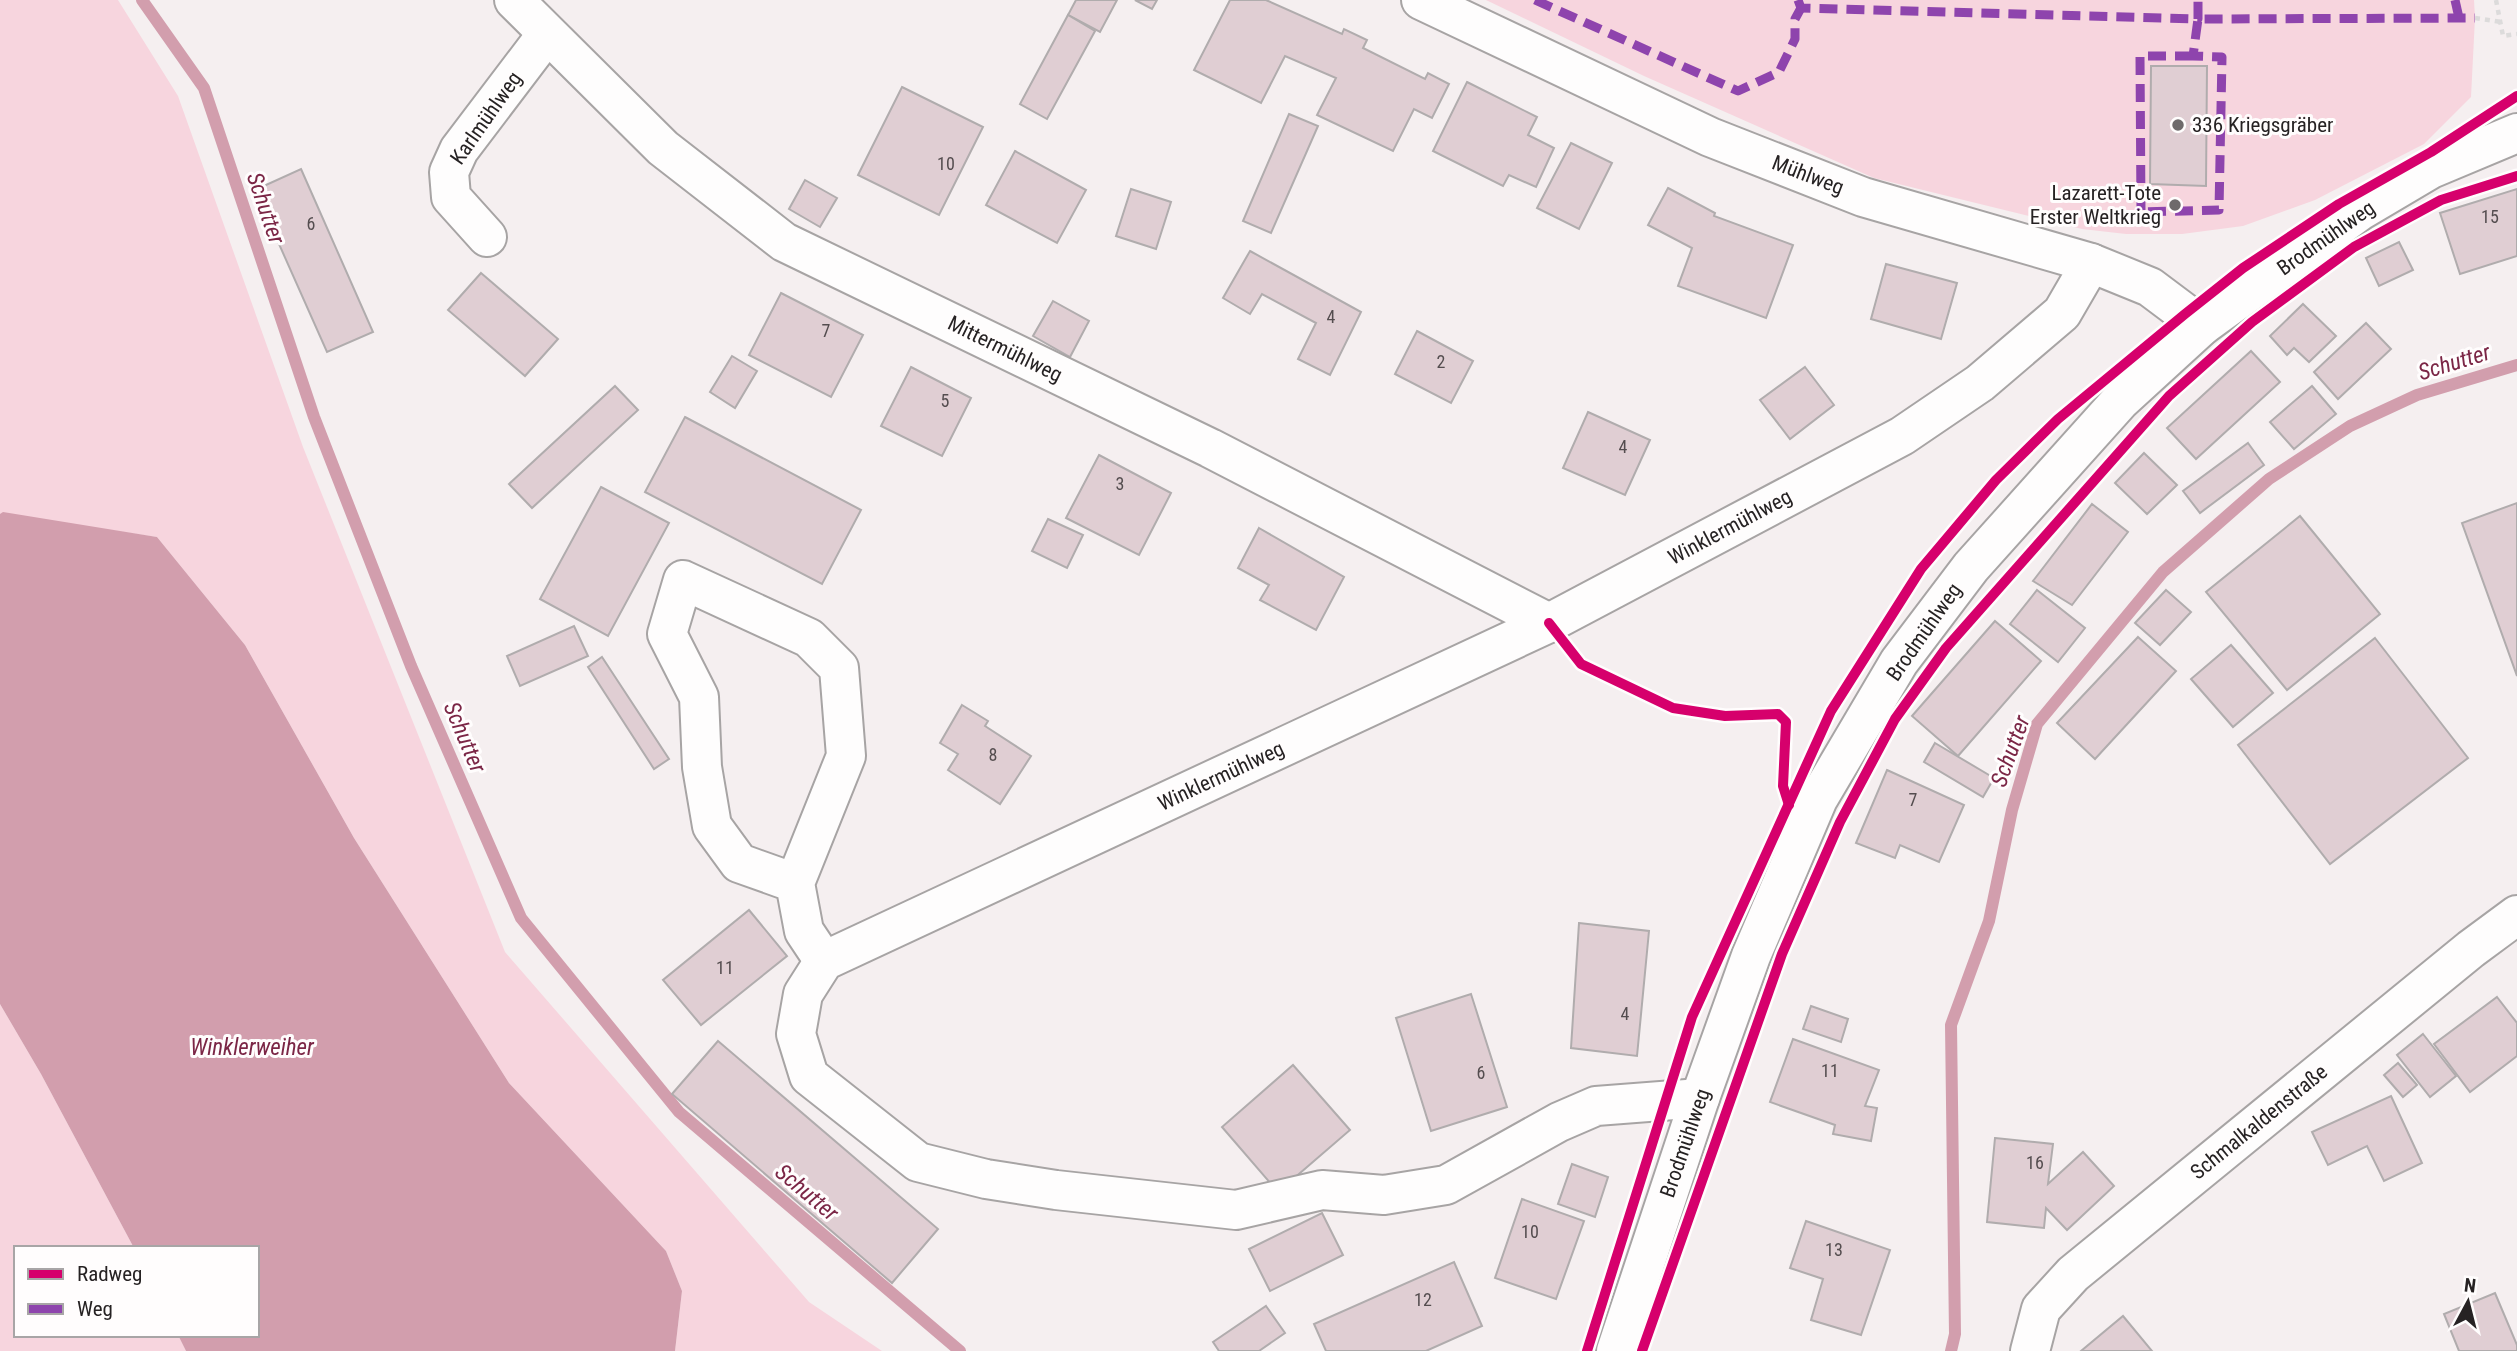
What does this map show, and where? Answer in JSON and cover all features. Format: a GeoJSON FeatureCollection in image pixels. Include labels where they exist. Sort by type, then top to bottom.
{"type":"FeatureCollection","features":[{"type":"Feature","properties":{"kind":"street","name":"Mittermühlweg"},"geometry":{"type":"LineString","coordinates":[[514,0],[663,148],[784,242],[1210,448],[1549,623]]}},
{"type":"Feature","properties":{"kind":"street","name":"Mühlweg"},"geometry":{"type":"LineString","coordinates":[[1421,0],[1710,137],[1863,197],[2091,262],[2150,288],[2202,327]]}},
{"type":"Feature","properties":{"kind":"street","name":"Karlmühlweg"},"geometry":{"type":"LineString","coordinates":[[488,237],[451,197],[449,172],[458,150],[547,34]]}},
{"type":"Feature","properties":{"kind":"street","name":"Brodmühlweg"},"geometry":{"type":"LineString","coordinates":[[1616,1351],[1700,1098],[1751,956],[1818,799],[1899,662],[1970,566],[2120,401],[2202,327],[2360,211],[2431,169],[2517,133]]}},
{"type":"Feature","properties":{"kind":"street","name":"Winklermühlweg"},"geometry":{"type":"LineString","coordinates":[[824,961],[1549,623],[1902,436],[1980,383],[2062,313],[2091,262]]}},
{"type":"Feature","properties":{"kind":"street"},"geometry":{"type":"LineString","coordinates":[[795,883],[739,863],[712,825],[702,768],[699,697],[667,635],[683,580],[809,638],[839,668],[846,756],[795,883],[804,932],[824,961],[803,994],[796,1034],[809,1076],[918,1162],[986,1179],[1056,1190],[1236,1210],[1322,1190],[1384,1195],[1446,1185],[1559,1122],[1596,1106],[1700,1098]]}},
{"type":"Feature","properties":{"kind":"street","name":"Schmalkaldenstraße"},"geometry":{"type":"LineString","coordinates":[[2030,1351],[2041,1309],[2073,1273],[2471,949],[2517,915]]}},
{"type":"Feature","properties":{"kind":"path"},"geometry":{"type":"LineString","coordinates":[[2496,0],[2503,36],[2517,34]]}},
{"type":"Feature","properties":{"kind":"path"},"geometry":{"type":"LineString","coordinates":[[2475,18],[2501,22]]}},
{"type":"Feature","properties":{"kind":"shaded area"},"geometry":{"type":"Polygon","coordinates":[[[0,0],[118,0],[178,96],[303,447],[505,952],[809,1302],[882,1351],[675,1351],[682,1291],[666,1251],[509,1083],[354,838],[245,645],[157,537],[0,514],[0,0]]]}},
{"type":"Feature","properties":{"kind":"shaded area"},"geometry":{"type":"Polygon","coordinates":[[[1486,0],[2474,0],[2471,97],[2424,144],[2315,200],[2243,226],[2182,234],[2126,234],[2082,229],[1874,178],[1644,76],[1486,0]]]}},
{"type":"Feature","properties":{"kind":"shaded area"},"geometry":{"type":"Polygon","coordinates":[[[0,1004],[41,1074],[133,1246],[14,1246],[14,1337],[179,1337],[186,1351],[0,1351],[0,1004]]]}},
{"type":"Feature","properties":{"kind":"water","name":"Winklerweiher"},"geometry":{"type":"Polygon","coordinates":[[[3,512],[157,537],[245,645],[354,838],[509,1083],[666,1251],[682,1291],[675,1351],[186,1351],[179,1337],[259,1337],[259,1246],[133,1246],[41,1074],[0,1004],[0,514],[3,512]]]}},
{"type":"Feature","properties":{"kind":"building"},"geometry":{"type":"Polygon","coordinates":[[[1076,0],[1117,0],[1100,32],[1068,15],[1076,0]]]}},
{"type":"Feature","properties":{"kind":"building"},"geometry":{"type":"Polygon","coordinates":[[[1135,0],[1157,0],[1152,9],[1135,0]]]}},
{"type":"Feature","properties":{"kind":"building"},"geometry":{"type":"Polygon","coordinates":[[[1230,0],[1266,0],[1342,34],[1344,29],[1367,40],[1363,48],[1425,79],[1428,73],[1449,84],[1432,118],[1414,109],[1393,151],[1317,115],[1336,78],[1285,56],[1261,103],[1194,70],[1230,0]]]}},
{"type":"Feature","properties":{"kind":"building"},"geometry":{"type":"Polygon","coordinates":[[[1068,15],[1095,31],[1047,119],[1020,104],[1068,15]]]}},
{"type":"Feature","properties":{"kind":"building","name":"336 Kriegsgräber"},"geometry":{"type":"Polygon","coordinates":[[[2151,66],[2207,66],[2206,186],[2150,184],[2151,66]]]}},
{"type":"Feature","properties":{"kind":"building"},"geometry":{"type":"Polygon","coordinates":[[[1467,82],[1537,117],[1528,135],[1554,148],[1536,187],[1509,175],[1503,186],[1433,151],[1467,82]]]}},
{"type":"Feature","properties":{"kind":"building"},"geometry":{"type":"Polygon","coordinates":[[[902,87],[983,127],[939,215],[858,175],[902,87]]]}},
{"type":"Feature","properties":{"kind":"building"},"geometry":{"type":"Polygon","coordinates":[[[1289,114],[1318,126],[1271,233],[1243,221],[1289,114]]]}},
{"type":"Feature","properties":{"kind":"building"},"geometry":{"type":"Polygon","coordinates":[[[1571,143],[1612,163],[1579,229],[1537,208],[1571,143]]]}},
{"type":"Feature","properties":{"kind":"building"},"geometry":{"type":"Polygon","coordinates":[[[1015,151],[1086,190],[1057,243],[986,205],[1015,151]]]}},
{"type":"Feature","properties":{"kind":"building"},"geometry":{"type":"Polygon","coordinates":[[[301,169],[373,332],[327,352],[255,190],[301,169]]]}},
{"type":"Feature","properties":{"kind":"building"},"geometry":{"type":"Polygon","coordinates":[[[805,180],[837,198],[820,227],[789,209],[805,180]]]}},
{"type":"Feature","properties":{"kind":"building"},"geometry":{"type":"Polygon","coordinates":[[[1668,188],[1715,213],[1714,216],[1793,245],[1766,318],[1678,286],[1692,248],[1648,225],[1668,188]]]}},
{"type":"Feature","properties":{"kind":"building"},"geometry":{"type":"Polygon","coordinates":[[[1131,189],[1171,202],[1156,249],[1116,236],[1131,189]]]}},
{"type":"Feature","properties":{"kind":"building"},"geometry":{"type":"Polygon","coordinates":[[[2517,189],[2517,256],[2460,274],[2440,213],[2517,189]]]}},
{"type":"Feature","properties":{"kind":"building"},"geometry":{"type":"Polygon","coordinates":[[[2399,242],[2413,270],[2379,286],[2366,258],[2399,242]]]}},
{"type":"Feature","properties":{"kind":"building"},"geometry":{"type":"Polygon","coordinates":[[[1250,251],[1361,312],[1330,375],[1298,359],[1316,323],[1262,294],[1250,314],[1223,298],[1250,251]]]}},
{"type":"Feature","properties":{"kind":"building"},"geometry":{"type":"Polygon","coordinates":[[[1886,264],[1957,283],[1941,339],[1871,319],[1886,264]]]}},
{"type":"Feature","properties":{"kind":"building"},"geometry":{"type":"Polygon","coordinates":[[[481,273],[558,339],[525,376],[448,310],[481,273]]]}},
{"type":"Feature","properties":{"kind":"building"},"geometry":{"type":"Polygon","coordinates":[[[781,293],[863,335],[831,397],[749,355],[781,293]]]}},
{"type":"Feature","properties":{"kind":"building"},"geometry":{"type":"Polygon","coordinates":[[[1053,301],[1089,321],[1070,357],[1033,336],[1053,301]]]}},
{"type":"Feature","properties":{"kind":"building"},"geometry":{"type":"Polygon","coordinates":[[[2303,304],[2336,336],[2309,362],[2294,348],[2287,355],[2270,336],[2303,304]]]}},
{"type":"Feature","properties":{"kind":"building"},"geometry":{"type":"Polygon","coordinates":[[[2366,323],[2391,349],[2338,399],[2314,372],[2366,323]]]}},
{"type":"Feature","properties":{"kind":"building"},"geometry":{"type":"Polygon","coordinates":[[[1417,331],[1473,361],[1451,403],[1395,374],[1417,331]]]}},
{"type":"Feature","properties":{"kind":"building"},"geometry":{"type":"Polygon","coordinates":[[[2251,351],[2280,382],[2196,459],[2167,428],[2251,351]]]}},
{"type":"Feature","properties":{"kind":"building"},"geometry":{"type":"Polygon","coordinates":[[[732,356],[757,371],[735,408],[710,392],[732,356]]]}},
{"type":"Feature","properties":{"kind":"building"},"geometry":{"type":"Polygon","coordinates":[[[911,367],[971,398],[942,456],[881,426],[911,367]]]}},
{"type":"Feature","properties":{"kind":"building"},"geometry":{"type":"Polygon","coordinates":[[[1805,367],[1834,405],[1790,439],[1760,400],[1805,367]]]}},
{"type":"Feature","properties":{"kind":"building"},"geometry":{"type":"Polygon","coordinates":[[[615,386],[638,410],[532,508],[509,484],[615,386]]]}},
{"type":"Feature","properties":{"kind":"building"},"geometry":{"type":"Polygon","coordinates":[[[2312,386],[2336,414],[2294,449],[2270,422],[2312,386]]]}},
{"type":"Feature","properties":{"kind":"building"},"geometry":{"type":"Polygon","coordinates":[[[1588,412],[1650,440],[1625,495],[1563,468],[1588,412]]]}},
{"type":"Feature","properties":{"kind":"building"},"geometry":{"type":"Polygon","coordinates":[[[685,417],[861,510],[822,584],[645,492],[685,417]]]}},
{"type":"Feature","properties":{"kind":"building"},"geometry":{"type":"Polygon","coordinates":[[[2248,443],[2264,465],[2200,513],[2183,491],[2248,443]]]}},
{"type":"Feature","properties":{"kind":"building"},"geometry":{"type":"Polygon","coordinates":[[[2144,453],[2177,485],[2147,514],[2115,483],[2144,453]]]}},
{"type":"Feature","properties":{"kind":"building"},"geometry":{"type":"Polygon","coordinates":[[[1099,455],[1171,493],[1139,555],[1066,518],[1099,455]]]}},
{"type":"Feature","properties":{"kind":"building"},"geometry":{"type":"Polygon","coordinates":[[[601,487],[669,523],[608,636],[540,599],[601,487]]]}},
{"type":"Feature","properties":{"kind":"building"},"geometry":{"type":"Polygon","coordinates":[[[2517,503],[2517,676],[2462,523],[2517,503]]]}},
{"type":"Feature","properties":{"kind":"building"},"geometry":{"type":"Polygon","coordinates":[[[2092,504],[2128,532],[2072,605],[2033,581],[2092,504]]]}},
{"type":"Feature","properties":{"kind":"building"},"geometry":{"type":"Polygon","coordinates":[[[2300,516],[2380,614],[2287,690],[2206,592],[2300,516]]]}},
{"type":"Feature","properties":{"kind":"building"},"geometry":{"type":"Polygon","coordinates":[[[1048,519],[1083,535],[1067,568],[1032,551],[1048,519]]]}},
{"type":"Feature","properties":{"kind":"building"},"geometry":{"type":"Polygon","coordinates":[[[1259,528],[1344,577],[1316,630],[1260,600],[1269,585],[1238,568],[1259,528]]]}},
{"type":"Feature","properties":{"kind":"building"},"geometry":{"type":"Polygon","coordinates":[[[2037,590],[2085,628],[2058,662],[2010,624],[2037,590]]]}},
{"type":"Feature","properties":{"kind":"building"},"geometry":{"type":"Polygon","coordinates":[[[2166,590],[2191,612],[2160,645],[2135,623],[2166,590]]]}},
{"type":"Feature","properties":{"kind":"building"},"geometry":{"type":"Polygon","coordinates":[[[1995,621],[2041,661],[1958,756],[1912,716],[1995,621]]]}},
{"type":"Feature","properties":{"kind":"building"},"geometry":{"type":"Polygon","coordinates":[[[574,626],[588,656],[520,686],[507,656],[574,626]]]}},
{"type":"Feature","properties":{"kind":"building"},"geometry":{"type":"Polygon","coordinates":[[[2138,637],[2176,671],[2095,759],[2057,723],[2138,637]]]}},
{"type":"Feature","properties":{"kind":"building"},"geometry":{"type":"Polygon","coordinates":[[[2375,638],[2468,758],[2330,864],[2238,745],[2375,638]]]}},
{"type":"Feature","properties":{"kind":"building"},"geometry":{"type":"Polygon","coordinates":[[[2231,645],[2273,693],[2233,727],[2191,679],[2231,645]]]}},
{"type":"Feature","properties":{"kind":"building"},"geometry":{"type":"Polygon","coordinates":[[[602,657],[669,759],[654,769],[588,667],[602,657]]]}},
{"type":"Feature","properties":{"kind":"building"},"geometry":{"type":"Polygon","coordinates":[[[962,705],[988,721],[985,726],[1031,756],[1000,804],[948,770],[958,754],[940,743],[962,705]]]}},
{"type":"Feature","properties":{"kind":"building"},"geometry":{"type":"Polygon","coordinates":[[[1935,743],[1994,778],[1983,797],[1924,762],[1935,743]]]}},
{"type":"Feature","properties":{"kind":"building"},"geometry":{"type":"Polygon","coordinates":[[[1887,770],[1964,805],[1939,862],[1900,845],[1895,858],[1856,843],[1887,770]]]}},
{"type":"Feature","properties":{"kind":"building"},"geometry":{"type":"Polygon","coordinates":[[[749,910],[787,956],[701,1025],[663,980],[749,910]]]}},
{"type":"Feature","properties":{"kind":"building"},"geometry":{"type":"Polygon","coordinates":[[[1579,923],[1649,931],[1637,1056],[1571,1048],[1579,923]]]}},
{"type":"Feature","properties":{"kind":"building"},"geometry":{"type":"Polygon","coordinates":[[[1471,994],[1507,1107],[1431,1131],[1396,1018],[1471,994]]]}},
{"type":"Feature","properties":{"kind":"building"},"geometry":{"type":"Polygon","coordinates":[[[2497,997],[2517,1023],[2517,1056],[2470,1092],[2434,1044],[2497,997]]]}},
{"type":"Feature","properties":{"kind":"building"},"geometry":{"type":"Polygon","coordinates":[[[1811,1006],[1848,1019],[1841,1042],[1803,1029],[1811,1006]]]}},
{"type":"Feature","properties":{"kind":"building"},"geometry":{"type":"Polygon","coordinates":[[[2423,1034],[2456,1076],[2430,1097],[2397,1055],[2423,1034]]]}},
{"type":"Feature","properties":{"kind":"building"},"geometry":{"type":"Polygon","coordinates":[[[1793,1039],[1879,1070],[1865,1106],[1877,1108],[1871,1141],[1833,1134],[1835,1125],[1770,1102],[1793,1039]]]}},
{"type":"Feature","properties":{"kind":"building"},"geometry":{"type":"Polygon","coordinates":[[[718,1041],[938,1229],[892,1283],[672,1094],[718,1041]]]}},
{"type":"Feature","properties":{"kind":"building"},"geometry":{"type":"Polygon","coordinates":[[[2398,1063],[2417,1085],[2403,1097],[2384,1075],[2398,1063]]]}},
{"type":"Feature","properties":{"kind":"building"},"geometry":{"type":"Polygon","coordinates":[[[1293,1065],[1350,1130],[1278,1192],[1222,1127],[1293,1065]]]}},
{"type":"Feature","properties":{"kind":"building"},"geometry":{"type":"Polygon","coordinates":[[[2391,1096],[2422,1163],[2384,1181],[2367,1146],[2328,1165],[2312,1132],[2391,1096]]]}},
{"type":"Feature","properties":{"kind":"building"},"geometry":{"type":"Polygon","coordinates":[[[1995,1138],[2053,1144],[2048,1184],[2083,1152],[2114,1186],[2067,1230],[2046,1208],[2044,1228],[1987,1222],[1995,1138]]]}},
{"type":"Feature","properties":{"kind":"building"},"geometry":{"type":"Polygon","coordinates":[[[1572,1164],[1608,1177],[1595,1217],[1558,1204],[1572,1164]]]}},
{"type":"Feature","properties":{"kind":"building"},"geometry":{"type":"Polygon","coordinates":[[[1522,1199],[1584,1221],[1556,1299],[1495,1278],[1522,1199]]]}},
{"type":"Feature","properties":{"kind":"building"},"geometry":{"type":"Polygon","coordinates":[[[1322,1213],[1343,1255],[1270,1291],[1249,1249],[1322,1213]]]}},
{"type":"Feature","properties":{"kind":"building"},"geometry":{"type":"Polygon","coordinates":[[[1806,1221],[1890,1250],[1861,1335],[1811,1320],[1823,1279],[1790,1268],[1806,1221]]]}},
{"type":"Feature","properties":{"kind":"building"},"geometry":{"type":"Polygon","coordinates":[[[1454,1262],[1482,1326],[1426,1351],[1326,1351],[1314,1324],[1454,1262]]]}},
{"type":"Feature","properties":{"kind":"building"},"geometry":{"type":"Polygon","coordinates":[[[2495,1293],[2517,1345],[2517,1351],[2459,1351],[2444,1314],[2495,1293]]]}},
{"type":"Feature","properties":{"kind":"building"},"geometry":{"type":"Polygon","coordinates":[[[1266,1306],[1285,1333],[1259,1351],[1219,1351],[1213,1342],[1266,1306]]]}},
{"type":"Feature","properties":{"kind":"building"},"geometry":{"type":"Polygon","coordinates":[[[2123,1316],[2152,1351],[2081,1351],[2123,1316]]]}},
{"type":"Feature","properties":{"kind":"waterway","name":"Schutter"},"geometry":{"type":"LineString","coordinates":[[142,0],[204,88],[314,417],[411,666],[521,918],[679,1112],[960,1351]]}},
{"type":"Feature","properties":{"kind":"waterway","name":"Schutter"},"geometry":{"type":"LineString","coordinates":[[1951,1351],[1955,1334],[1951,1025],[1989,921],[2012,810],[2037,724],[2163,572],[2269,479],[2350,426],[2417,395],[2517,365]]}},
{"type":"Feature","properties":{"kind":"marked path"},"geometry":{"type":"LineString","coordinates":[[1535,0],[1738,91],[1779,72],[1795,39],[1795,19],[1801,8]]}},
{"type":"Feature","properties":{"kind":"marked path"},"geometry":{"type":"LineString","coordinates":[[1798,0],[1801,8],[2198,19],[2198,0]]}},
{"type":"Feature","properties":{"kind":"marked path"},"geometry":{"type":"LineString","coordinates":[[2455,0],[2459,18]]}},
{"type":"Feature","properties":{"kind":"marked path"},"geometry":{"type":"LineString","coordinates":[[2193,56],[2140,56],[2141,212],[2219,210],[2222,57],[2193,56],[2198,19],[2475,18]]}},
{"type":"Feature","properties":{"kind":"cycle path"},"geometry":{"type":"LineString","coordinates":[[1587,1351],[1692,1017],[1831,711],[1921,569],[1996,480],[2058,419],[2185,314],[2243,268],[2339,204],[2431,152],[2517,96]]}},
{"type":"Feature","properties":{"kind":"cycle path"},"geometry":{"type":"LineString","coordinates":[[1642,1351],[1782,954],[1840,822],[1895,719],[1946,648],[2169,396],[2252,322],[2354,247],[2441,200],[2517,176]]}},
{"type":"Feature","properties":{"kind":"cycle path"},"geometry":{"type":"LineString","coordinates":[[1549,623],[1581,664],[1673,708],[1725,716],[1778,714],[1786,722],[1783,786],[1789,805]]}},
{"type":"Feature","properties":{"kind":"place","name":"336 Kriegsgräber"},"geometry":{"type":"Point","coordinates":[2178,125]}},
{"type":"Feature","properties":{"kind":"place","name":"Lazarett-Tote Erster Weltkrieg"},"geometry":{"type":"Point","coordinates":[2175,205]}}]}
